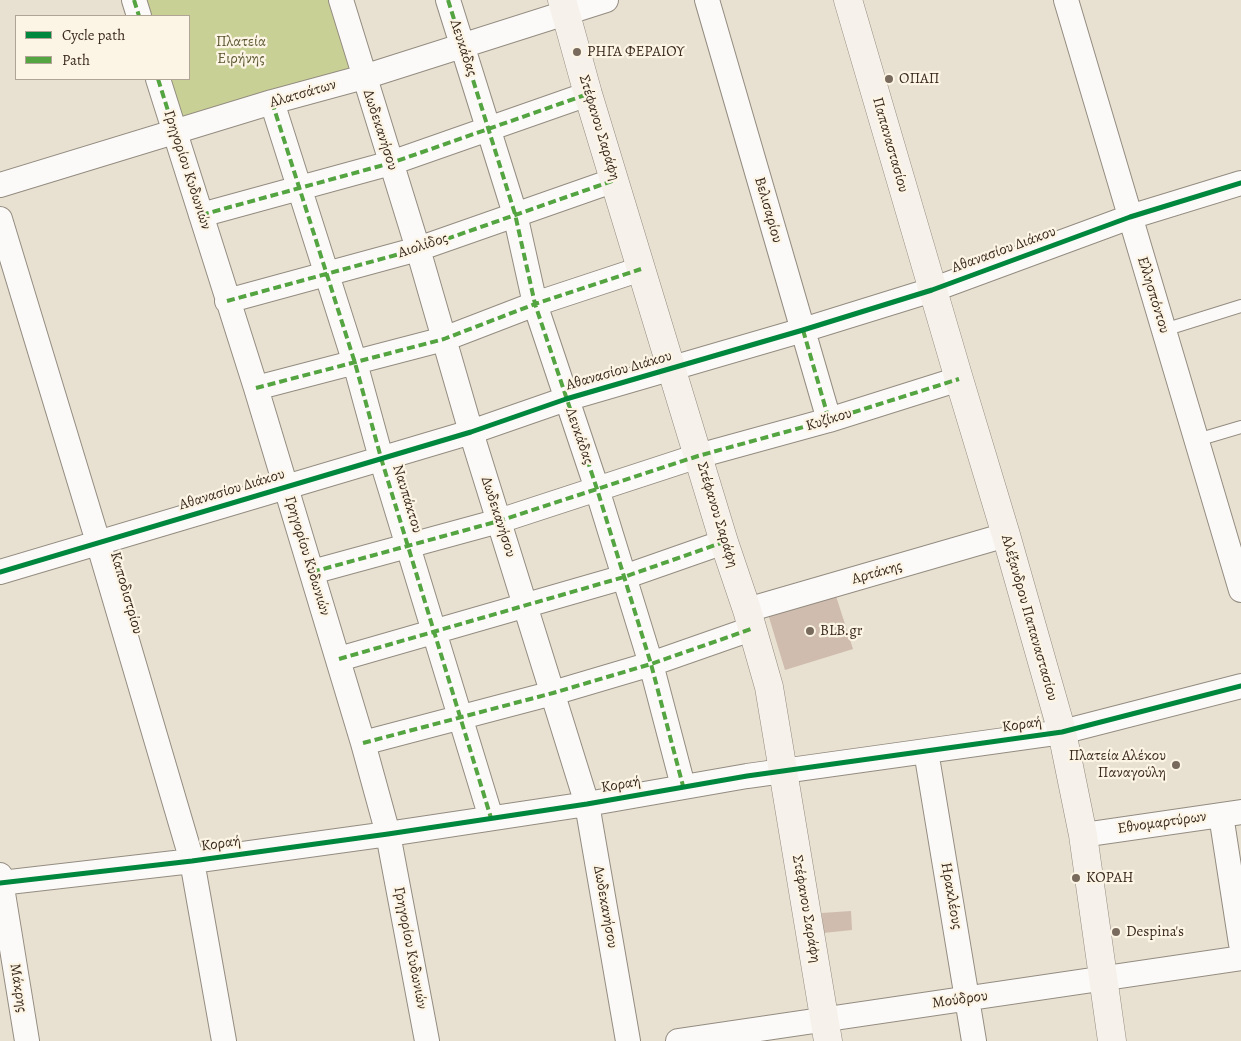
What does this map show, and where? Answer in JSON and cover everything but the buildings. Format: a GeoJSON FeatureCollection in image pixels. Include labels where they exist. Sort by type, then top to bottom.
{"type":"FeatureCollection","features":[{"type":"Feature","properties":{"kind":"street"},"geometry":{"type":"LineString","coordinates":[[134,0],[139,15]]}},
{"type":"Feature","properties":{"kind":"street","name":"Δωδεκανήσου"},"geometry":{"type":"LineString","coordinates":[[341,0],[418,249],[471,432],[587,804],[628,1041]]}},
{"type":"Feature","properties":{"kind":"street","name":"Λευκάδας"},"geometry":{"type":"LineString","coordinates":[[448,0],[514,214],[536,304],[597,489],[651,664],[683,786]]}},
{"type":"Feature","properties":{"kind":"street","name":"Αλατσάτων"},"geometry":{"type":"LineString","coordinates":[[0,186],[272,102],[364,77],[462,45],[563,6],[606,0]]}},
{"type":"Feature","properties":{"kind":"street","name":"Βελισαρίου"},"geometry":{"type":"LineString","coordinates":[[707,0],[829,420]]}},
{"type":"Feature","properties":{"kind":"street","name":"Παπαναστασίου"},"geometry":{"type":"LineString","coordinates":[[848,0],[932,290]]}},
{"type":"Feature","properties":{"kind":"street","name":"Ελλησπόντου"},"geometry":{"type":"LineString","coordinates":[[1066,0],[1197,440],[1235,549],[1241,590]]}},
{"type":"Feature","properties":{"kind":"street","name":"Στέφανου Σαράφη"},"geometry":{"type":"LineString","coordinates":[[563,6],[588,94],[769,686],[826,1030]]}},
{"type":"Feature","properties":{"kind":"street","name":"Γρηγορίου Κυδωνιών"},"geometry":{"type":"LineString","coordinates":[[158,80],[256,388],[363,743],[388,834],[427,1041]]}},
{"type":"Feature","properties":{"kind":"street"},"geometry":{"type":"LineString","coordinates":[[201,215],[390,162],[588,94]]}},
{"type":"Feature","properties":{"kind":"street","name":"Ναυπάκτου"},"geometry":{"type":"LineString","coordinates":[[272,102],[355,363],[381,458],[491,818]]}},
{"type":"Feature","properties":{"kind":"street","name":"Αιολίδος"},"geometry":{"type":"LineString","coordinates":[[227,301],[418,249],[615,180]]}},
{"type":"Feature","properties":{"kind":"street","name":"Αθανασίου Διάκου"},"geometry":{"type":"LineString","coordinates":[[0,572],[471,432],[566,399],[803,330],[932,290],[1130,217],[1241,183]]}},
{"type":"Feature","properties":{"kind":"street","name":"Καποδιστρίου"},"geometry":{"type":"LineString","coordinates":[[0,219],[192,861],[224,1041]]}},
{"type":"Feature","properties":{"kind":"street"},"geometry":{"type":"LineString","coordinates":[[256,388],[444,339],[536,304],[642,269]]}},
{"type":"Feature","properties":{"kind":"street","name":"Αλέξανδρου Παπαναστασίου"},"geometry":{"type":"LineString","coordinates":[[932,290],[1006,535],[1062,732],[1083,835],[1112,1041]]}},
{"type":"Feature","properties":{"kind":"street","name":"Κυζίκου"},"geometry":{"type":"LineString","coordinates":[[312,572],[499,520],[698,456],[829,420],[959,379]]}},
{"type":"Feature","properties":{"kind":"street","name":"Αρτάκης"},"geometry":{"type":"LineString","coordinates":[[363,743],[553,693],[651,664],[749,620],[1006,535]]}},
{"type":"Feature","properties":{"kind":"street"},"geometry":{"type":"LineString","coordinates":[[339,659],[624,577],[724,542]]}},
{"type":"Feature","properties":{"kind":"street","name":"Κοραή"},"geometry":{"type":"LineString","coordinates":[[1,880],[192,861],[388,834],[587,804],[783,770],[1062,732],[1241,686]]}},
{"type":"Feature","properties":{"kind":"street","name":"Ηρακλέους"},"geometry":{"type":"LineString","coordinates":[[926,751],[974,1041]]}},
{"type":"Feature","properties":{"kind":"street"},"geometry":{"type":"LineString","coordinates":[[1231,813],[1241,944]]}},
{"type":"Feature","properties":{"kind":"street","name":"Εθνομαρτύρων"},"geometry":{"type":"LineString","coordinates":[[1083,835],[1231,813]]}},
{"type":"Feature","properties":{"kind":"street","name":"Μάκρης"},"geometry":{"type":"LineString","coordinates":[[1,880],[27,1041]]}},
{"type":"Feature","properties":{"kind":"street","name":"Μούδρου"},"geometry":{"type":"LineString","coordinates":[[678,1041],[826,1030],[968,999],[1241,958]]}},
{"type":"Feature","properties":{"kind":"lane"},"geometry":{"type":"LineString","coordinates":[[1164,330],[1241,306]]}},
{"type":"Feature","properties":{"kind":"lane"},"geometry":{"type":"LineString","coordinates":[[1197,440],[1241,427]]}},
{"type":"Feature","properties":{"kind":"green space","name":"Πλατεία Ειρήνης"},"geometry":{"type":"Polygon","coordinates":[[[140,0],[330,0],[353,75],[178,120],[165,80],[190,80],[190,15],[145,15],[140,0]]]}},
{"type":"Feature","properties":{"kind":"marked path"},"geometry":{"type":"LineString","coordinates":[[134,0],[139,15]]}},
{"type":"Feature","properties":{"kind":"marked path"},"geometry":{"type":"LineString","coordinates":[[448,0],[515,214],[535,304],[597,489],[651,664],[683,786]]}},
{"type":"Feature","properties":{"kind":"marked path"},"geometry":{"type":"LineString","coordinates":[[158,80],[175,133]]}},
{"type":"Feature","properties":{"kind":"marked path"},"geometry":{"type":"LineString","coordinates":[[201,215],[391,163],[588,94]]}},
{"type":"Feature","properties":{"kind":"marked path"},"geometry":{"type":"LineString","coordinates":[[272,102],[355,363],[381,458],[491,818]]}},
{"type":"Feature","properties":{"kind":"marked path"},"geometry":{"type":"LineString","coordinates":[[227,301],[418,249],[615,180]]}},
{"type":"Feature","properties":{"kind":"marked path"},"geometry":{"type":"LineString","coordinates":[[256,388],[444,339],[535,304],[641,269]]}},
{"type":"Feature","properties":{"kind":"marked path"},"geometry":{"type":"LineString","coordinates":[[803,330],[829,420]]}},
{"type":"Feature","properties":{"kind":"marked path"},"geometry":{"type":"LineString","coordinates":[[312,572],[499,521],[698,456],[829,420],[959,379]]}},
{"type":"Feature","properties":{"kind":"marked path"},"geometry":{"type":"LineString","coordinates":[[339,659],[624,577],[724,542]]}},
{"type":"Feature","properties":{"kind":"marked path"},"geometry":{"type":"LineString","coordinates":[[363,743],[553,693],[651,664],[751,629]]}},
{"type":"Feature","properties":{"kind":"cycle path"},"geometry":{"type":"LineString","coordinates":[[0,572],[471,432],[566,399],[803,330],[932,290],[1130,217],[1241,183]]}},
{"type":"Feature","properties":{"kind":"cycle path"},"geometry":{"type":"LineString","coordinates":[[0,883],[192,861],[388,834],[587,804],[747,776],[1062,732],[1241,686]]}},
{"type":"Feature","properties":{"kind":"place","name":"ΡΗΓΑ ΦΕΡΑΙΟΥ"},"geometry":{"type":"Point","coordinates":[577,52]}},
{"type":"Feature","properties":{"kind":"place","name":"ΟΠΑΠ"},"geometry":{"type":"Point","coordinates":[889,79]}},
{"type":"Feature","properties":{"kind":"place","name":"BLB.gr"},"geometry":{"type":"Point","coordinates":[810,631]}},
{"type":"Feature","properties":{"kind":"place","name":"Πλατεία Αλέκου Παναγούλη"},"geometry":{"type":"Point","coordinates":[1176,765]}},
{"type":"Feature","properties":{"kind":"place","name":"ΚΟΡΑΗ"},"geometry":{"type":"Point","coordinates":[1076,878]}},
{"type":"Feature","properties":{"kind":"place","name":"Despina's"},"geometry":{"type":"Point","coordinates":[1116,932]}}]}
